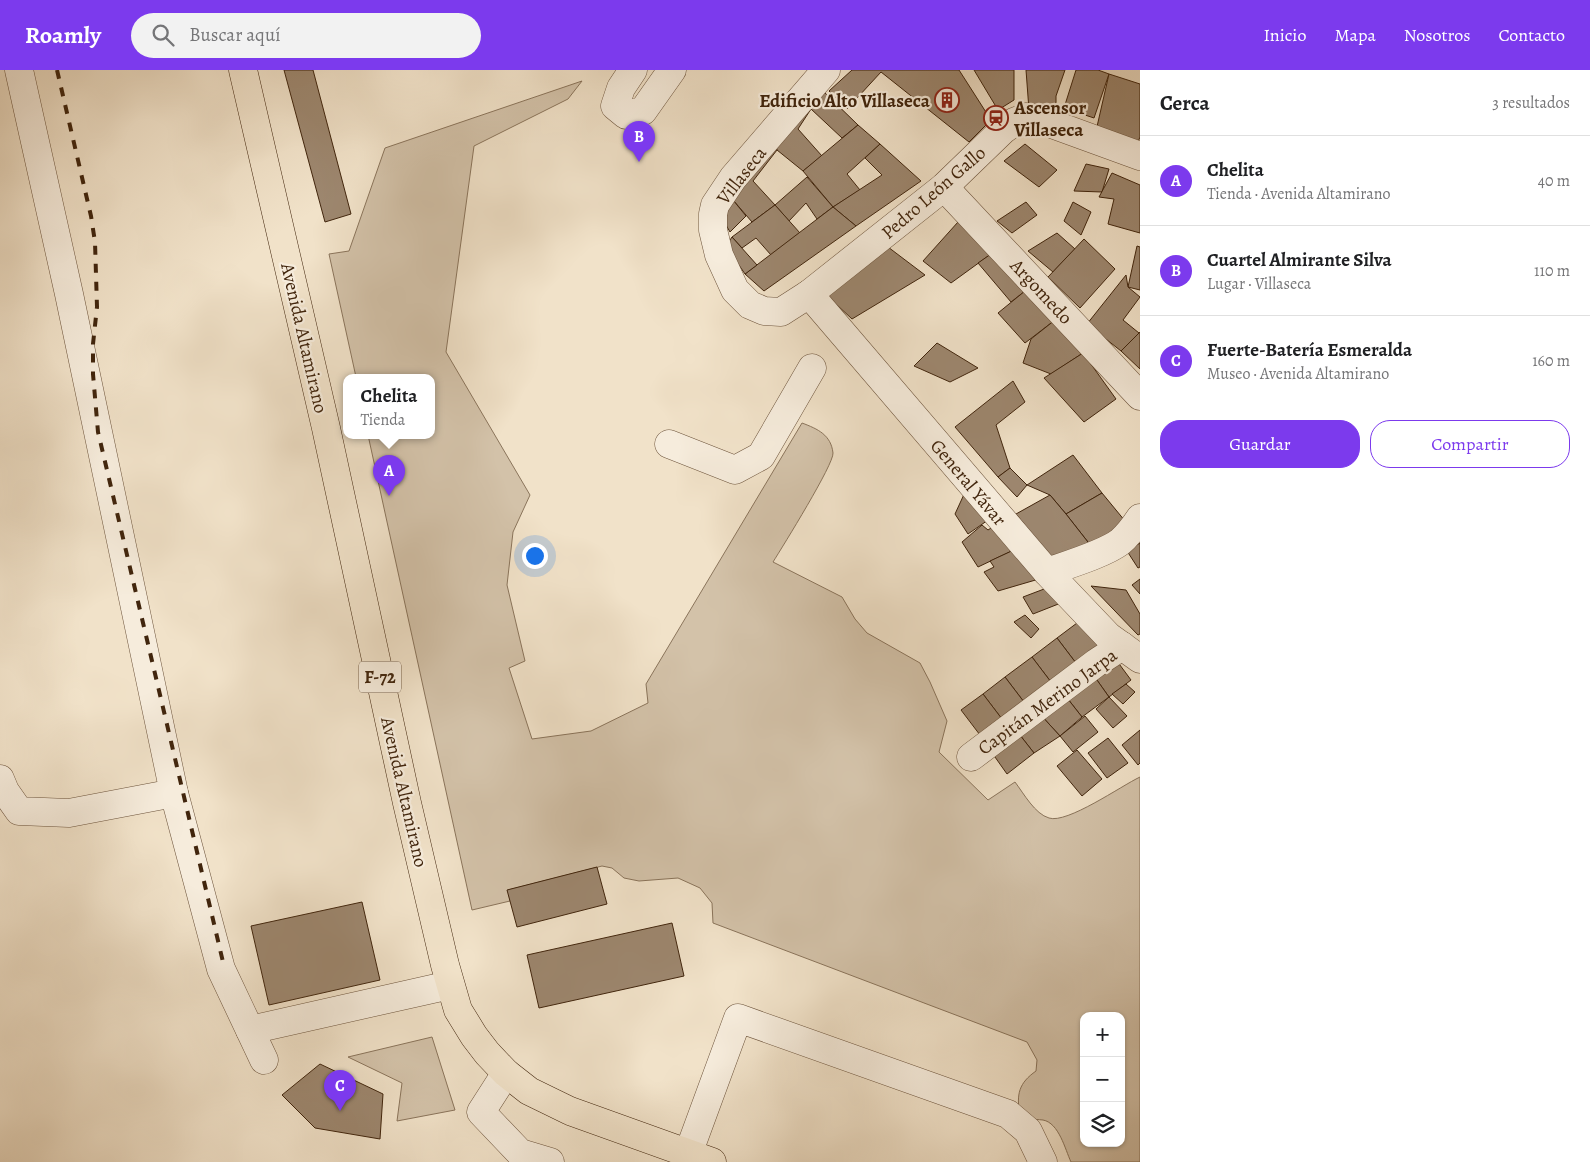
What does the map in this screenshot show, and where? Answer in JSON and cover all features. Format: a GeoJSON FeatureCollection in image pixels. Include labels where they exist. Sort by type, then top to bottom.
{"type":"FeatureCollection","features":[{"type":"Feature","properties":{"kind":"main road","name":"Avenida Altamirano"},"geometry":{"type":"LineString","coordinates":[[242,70],[328,438],[407,802],[450,985],[458,1010],[474,1036],[506,1073],[529,1091],[562,1108],[700,1158]]}},
{"type":"Feature","properties":{"kind":"street"},"geometry":{"type":"LineString","coordinates":[[19,70],[69,294],[174,794],[221,969],[264,1060]]}},
{"type":"Feature","properties":{"kind":"street"},"geometry":{"type":"LineString","coordinates":[[633,70],[621,88],[616,106],[626,115],[642,111],[672,70]]}},
{"type":"Feature","properties":{"kind":"street","name":"Villaseca"},"geometry":{"type":"LineString","coordinates":[[764,311],[750,304],[735,290],[719,255],[713,230],[713,214],[716,205],[733,178],[826,70]]}},
{"type":"Feature","properties":{"kind":"street","name":"Pedro León Gallo"},"geometry":{"type":"LineString","coordinates":[[764,311],[781,312],[809,294],[944,187],[1003,130],[1014,122],[1026,117],[1041,120],[1140,156]]}},
{"type":"Feature","properties":{"kind":"street","name":"Argomedo"},"geometry":{"type":"LineString","coordinates":[[944,187],[1140,396]]}},
{"type":"Feature","properties":{"kind":"street","name":"General Yávar"},"geometry":{"type":"LineString","coordinates":[[809,294],[1047,572],[1108,636],[1131,653]]}},
{"type":"Feature","properties":{"kind":"street"},"geometry":{"type":"LineString","coordinates":[[669,444],[735,470],[761,456],[812,368]]}},
{"type":"Feature","properties":{"kind":"street"},"geometry":{"type":"LineString","coordinates":[[1047,572],[1119,542],[1131,531],[1140,518]]}},
{"type":"Feature","properties":{"kind":"street","name":"Capitán Merino Jarpa"},"geometry":{"type":"LineString","coordinates":[[971,756],[1096,663],[1131,653]]}},
{"type":"Feature","properties":{"kind":"street"},"geometry":{"type":"LineString","coordinates":[[0,779],[19,811],[69,812],[174,794]]}},
{"type":"Feature","properties":{"kind":"street"},"geometry":{"type":"LineString","coordinates":[[250,1030],[450,985]]}},
{"type":"Feature","properties":{"kind":"street"},"geometry":{"type":"LineString","coordinates":[[700,1158],[738,1018],[1008,1114],[1028,1130],[1043,1162]]}},
{"type":"Feature","properties":{"kind":"street"},"geometry":{"type":"LineString","coordinates":[[506,1073],[481,1112],[520,1152],[550,1162]]}},
{"type":"Feature","properties":{"kind":"shaded area"},"geometry":{"type":"Polygon","coordinates":[[[582,81],[568,99],[474,146],[446,352],[530,495],[513,532],[507,585],[525,661],[509,668],[532,739],[591,731],[648,703],[646,684],[802,423],[818,430],[830,442],[833,453],[831,460],[807,506],[773,562],[842,597],[855,619],[867,633],[920,663],[947,721],[939,752],[988,800],[1015,782],[1034,808],[1049,818],[1057,818],[1081,810],[1140,777],[1140,1162],[1071,1162],[1061,1137],[1049,1122],[1028,1119],[1020,1115],[1018,1101],[1020,1090],[1030,1075],[1036,1071],[1037,1060],[1027,1042],[713,923],[712,903],[700,888],[678,878],[639,881],[624,878],[612,868],[602,866],[508,890],[510,901],[472,910],[369,439],[435,439],[435,374],[355,374],[329,254],[349,251],[385,148],[582,81]]]}},
{"type":"Feature","properties":{"kind":"shaded area"},"geometry":{"type":"Polygon","coordinates":[[[432,1037],[455,1110],[397,1121],[402,1083],[348,1057],[432,1037]]]}},
{"type":"Feature","properties":{"kind":"building"},"geometry":{"type":"Polygon","coordinates":[[[284,70],[313,70],[351,214],[325,222],[284,70]]]}},
{"type":"Feature","properties":{"kind":"building","name":"Edificio Alto Villaseca"},"geometry":{"type":"Polygon","coordinates":[[[852,70],[959,70],[991,120],[969,142],[881,72],[847,109],[829,91],[852,70]]]}},
{"type":"Feature","properties":{"kind":"building"},"geometry":{"type":"Polygon","coordinates":[[[974,70],[1014,70],[1014,100],[998,110],[974,70]]]}},
{"type":"Feature","properties":{"kind":"building"},"geometry":{"type":"Polygon","coordinates":[[[1026,70],[1065,70],[1056,96],[1056,112],[1029,110],[1026,70]]]}},
{"type":"Feature","properties":{"kind":"building"},"geometry":{"type":"Polygon","coordinates":[[[1076,70],[1098,70],[1109,74],[1094,118],[1064,108],[1076,70]]]}},
{"type":"Feature","properties":{"kind":"building"},"geometry":{"type":"Polygon","coordinates":[[[1109,74],[1140,84],[1140,137],[1138,142],[1096,131],[1109,74]]]}},
{"type":"Feature","properties":{"kind":"building"},"geometry":{"type":"Polygon","coordinates":[[[823,91],[858,125],[842,138],[811,109],[807,108],[823,91]]]}},
{"type":"Feature","properties":{"kind":"building"},"geometry":{"type":"Polygon","coordinates":[[[807,108],[811,109],[798,129],[822,156],[803,171],[777,150],[775,146],[807,108]]]}},
{"type":"Feature","properties":{"kind":"building"},"geometry":{"type":"Polygon","coordinates":[[[858,125],[880,144],[847,174],[860,190],[833,207],[803,171],[858,125]]]}},
{"type":"Feature","properties":{"kind":"building"},"geometry":{"type":"Polygon","coordinates":[[[880,144],[921,181],[856,226],[833,207],[882,175],[865,158],[880,144]]]}},
{"type":"Feature","properties":{"kind":"building"},"geometry":{"type":"Polygon","coordinates":[[[1025,144],[1057,170],[1039,187],[1004,161],[1025,144]]]}},
{"type":"Feature","properties":{"kind":"building"},"geometry":{"type":"Polygon","coordinates":[[[775,146],[777,150],[753,181],[775,205],[752,222],[733,200],[775,146]]]}},
{"type":"Feature","properties":{"kind":"building"},"geometry":{"type":"Polygon","coordinates":[[[1086,164],[1109,169],[1102,192],[1074,191],[1086,164]]]}},
{"type":"Feature","properties":{"kind":"building"},"geometry":{"type":"Polygon","coordinates":[[[1112,173],[1140,185],[1140,233],[1108,224],[1114,199],[1099,197],[1112,173]]]}},
{"type":"Feature","properties":{"kind":"building"},"geometry":{"type":"Polygon","coordinates":[[[807,177],[833,207],[817,219],[806,203],[789,221],[775,205],[807,177]]]}},
{"type":"Feature","properties":{"kind":"building"},"geometry":{"type":"Polygon","coordinates":[[[733,200],[746,216],[730,232],[722,218],[733,200]]]}},
{"type":"Feature","properties":{"kind":"building"},"geometry":{"type":"Polygon","coordinates":[[[1026,202],[1037,215],[1012,233],[997,221],[1026,202]]]}},
{"type":"Feature","properties":{"kind":"building"},"geometry":{"type":"Polygon","coordinates":[[[1073,202],[1091,212],[1081,235],[1064,221],[1073,202]]]}},
{"type":"Feature","properties":{"kind":"building"},"geometry":{"type":"Polygon","coordinates":[[[775,205],[800,233],[771,255],[756,238],[742,248],[732,237],[775,205]]]}},
{"type":"Feature","properties":{"kind":"building"},"geometry":{"type":"Polygon","coordinates":[[[833,207],[856,226],[764,291],[745,274],[833,207]]]}},
{"type":"Feature","properties":{"kind":"building"},"geometry":{"type":"Polygon","coordinates":[[[958,222],[991,254],[951,283],[923,261],[958,222]]]}},
{"type":"Feature","properties":{"kind":"building"},"geometry":{"type":"Polygon","coordinates":[[[1057,233],[1075,249],[1053,272],[1028,251],[1057,233]]]}},
{"type":"Feature","properties":{"kind":"building"},"geometry":{"type":"Polygon","coordinates":[[[732,237],[757,265],[745,274],[726,246],[732,237]]]}},
{"type":"Feature","properties":{"kind":"building"},"geometry":{"type":"Polygon","coordinates":[[[1084,239],[1115,269],[1080,308],[1048,277],[1084,239]]]}},
{"type":"Feature","properties":{"kind":"building"},"geometry":{"type":"Polygon","coordinates":[[[1137,246],[1140,247],[1140,290],[1128,287],[1137,246]]]}},
{"type":"Feature","properties":{"kind":"building"},"geometry":{"type":"Polygon","coordinates":[[[888,247],[925,275],[852,319],[822,291],[888,247]]]}},
{"type":"Feature","properties":{"kind":"building"},"geometry":{"type":"Polygon","coordinates":[[[991,254],[1025,291],[1011,302],[978,263],[991,254]]]}},
{"type":"Feature","properties":{"kind":"building"},"geometry":{"type":"Polygon","coordinates":[[[1126,275],[1128,287],[1140,297],[1123,320],[1139,333],[1121,351],[1087,324],[1126,275]]]}},
{"type":"Feature","properties":{"kind":"building"},"geometry":{"type":"Polygon","coordinates":[[[1025,291],[1055,320],[1025,343],[998,313],[1025,291]]]}},
{"type":"Feature","properties":{"kind":"building"},"geometry":{"type":"Polygon","coordinates":[[[1055,320],[1083,353],[1051,374],[1023,363],[1031,339],[1055,320]]]}},
{"type":"Feature","properties":{"kind":"building"},"geometry":{"type":"Polygon","coordinates":[[[1140,332],[1140,369],[1121,351],[1140,332]]]}},
{"type":"Feature","properties":{"kind":"building"},"geometry":{"type":"Polygon","coordinates":[[[937,343],[978,368],[950,382],[914,366],[937,343]]]}},
{"type":"Feature","properties":{"kind":"building"},"geometry":{"type":"Polygon","coordinates":[[[1083,353],[1116,399],[1084,422],[1044,378],[1083,353]]]}},
{"type":"Feature","properties":{"kind":"building"},"geometry":{"type":"Polygon","coordinates":[[[1013,381],[1025,402],[996,425],[1010,468],[998,477],[955,427],[1013,381]]]}},
{"type":"Feature","properties":{"kind":"building"},"geometry":{"type":"Polygon","coordinates":[[[1073,455],[1102,493],[1066,514],[1050,495],[1027,485],[1073,455]]]}},
{"type":"Feature","properties":{"kind":"building"},"geometry":{"type":"Polygon","coordinates":[[[1010,468],[1027,485],[1017,497],[998,477],[1010,468]]]}},
{"type":"Feature","properties":{"kind":"building"},"geometry":{"type":"Polygon","coordinates":[[[966,490],[991,518],[968,534],[955,514],[966,490]]]}},
{"type":"Feature","properties":{"kind":"building"},"geometry":{"type":"Polygon","coordinates":[[[1102,493],[1130,527],[1095,551],[1066,514],[1102,493]]]}},
{"type":"Feature","properties":{"kind":"building"},"geometry":{"type":"Polygon","coordinates":[[[1050,495],[1095,551],[1057,565],[1016,514],[1050,495]]]}},
{"type":"Feature","properties":{"kind":"building"},"geometry":{"type":"Polygon","coordinates":[[[997,524],[1018,548],[978,567],[962,542],[982,525],[988,530],[997,524]]]}},
{"type":"Feature","properties":{"kind":"building"},"geometry":{"type":"Polygon","coordinates":[[[1140,543],[1140,567],[1138,568],[1127,551],[1140,543]]]}},
{"type":"Feature","properties":{"kind":"building"},"geometry":{"type":"Polygon","coordinates":[[[1018,548],[1039,579],[998,591],[984,572],[994,567],[990,561],[1018,548]]]}},
{"type":"Feature","properties":{"kind":"building"},"geometry":{"type":"Polygon","coordinates":[[[1140,579],[1140,594],[1132,585],[1140,579]]]}},
{"type":"Feature","properties":{"kind":"building"},"geometry":{"type":"Polygon","coordinates":[[[1052,586],[1066,601],[1033,614],[1023,597],[1052,586]]]}},
{"type":"Feature","properties":{"kind":"building"},"geometry":{"type":"Polygon","coordinates":[[[1091,586],[1126,590],[1140,614],[1140,634],[1138,635],[1091,586]]]}},
{"type":"Feature","properties":{"kind":"building"},"geometry":{"type":"Polygon","coordinates":[[[1025,615],[1039,629],[1031,638],[1014,622],[1025,615]]]}},
{"type":"Feature","properties":{"kind":"building"},"geometry":{"type":"Polygon","coordinates":[[[1085,617],[1104,642],[1076,663],[1057,638],[1085,617]]]}},
{"type":"Feature","properties":{"kind":"building"},"geometry":{"type":"Polygon","coordinates":[[[1057,638],[1076,663],[1051,682],[1032,657],[1057,638]]]}},
{"type":"Feature","properties":{"kind":"building"},"geometry":{"type":"Polygon","coordinates":[[[1032,657],[1051,682],[1024,702],[1005,677],[1032,657]]]}},
{"type":"Feature","properties":{"kind":"building"},"geometry":{"type":"Polygon","coordinates":[[[1114,657],[1131,680],[1109,697],[1092,673],[1114,657]]]}},
{"type":"Feature","properties":{"kind":"building"},"geometry":{"type":"Polygon","coordinates":[[[1092,673],[1109,697],[1082,717],[1064,694],[1092,673]]]}},
{"type":"Feature","properties":{"kind":"building"},"geometry":{"type":"Polygon","coordinates":[[[1005,677],[1024,702],[1002,719],[983,694],[1005,677]]]}},
{"type":"Feature","properties":{"kind":"building"},"geometry":{"type":"Polygon","coordinates":[[[1126,684],[1135,692],[1123,704],[1112,694],[1126,684]]]}},
{"type":"Feature","properties":{"kind":"building"},"geometry":{"type":"Polygon","coordinates":[[[983,694],[1002,719],[980,735],[961,710],[983,694]]]}},
{"type":"Feature","properties":{"kind":"building"},"geometry":{"type":"Polygon","coordinates":[[[1064,694],[1082,717],[1060,736],[1039,713],[1064,694]]]}},
{"type":"Feature","properties":{"kind":"building"},"geometry":{"type":"Polygon","coordinates":[[[1109,697],[1127,716],[1113,728],[1096,709],[1109,697]]]}},
{"type":"Feature","properties":{"kind":"building"},"geometry":{"type":"Polygon","coordinates":[[[1039,713],[1060,736],[1034,753],[1016,730],[1039,713]]]}},
{"type":"Feature","properties":{"kind":"building"},"geometry":{"type":"Polygon","coordinates":[[[1085,716],[1098,732],[1073,752],[1060,736],[1085,716]]]}},
{"type":"Feature","properties":{"kind":"building"},"geometry":{"type":"Polygon","coordinates":[[[1016,730],[1034,753],[1007,774],[990,750],[1016,730]]]}},
{"type":"Feature","properties":{"kind":"building"},"geometry":{"type":"Polygon","coordinates":[[[1140,730],[1140,763],[1138,765],[1122,745],[1140,730]]]}},
{"type":"Feature","properties":{"kind":"building"},"geometry":{"type":"Polygon","coordinates":[[[1108,738],[1128,763],[1107,778],[1088,753],[1108,738]]]}},
{"type":"Feature","properties":{"kind":"building"},"geometry":{"type":"Polygon","coordinates":[[[1077,750],[1102,779],[1082,796],[1057,766],[1077,750]]]}},
{"type":"Feature","properties":{"kind":"building"},"geometry":{"type":"Polygon","coordinates":[[[597,867],[607,904],[517,927],[507,890],[597,867]]]}},
{"type":"Feature","properties":{"kind":"building"},"geometry":{"type":"Polygon","coordinates":[[[362,902],[380,980],[269,1005],[251,926],[362,902]]]}},
{"type":"Feature","properties":{"kind":"building"},"geometry":{"type":"Polygon","coordinates":[[[672,923],[684,976],[539,1008],[527,955],[672,923]]]}},
{"type":"Feature","properties":{"kind":"building"},"geometry":{"type":"Polygon","coordinates":[[[320,1064],[383,1094],[380,1139],[315,1128],[282,1095],[320,1064]]]}},
{"type":"Feature","properties":{"kind":"railway"},"geometry":{"type":"LineString","coordinates":[[57,70],[91,216],[95,242],[97,307],[93,344],[93,374],[98,432],[223,962]]}},
{"type":"Feature","properties":{"kind":"place","name":"Edificio Alto Villaseca"},"geometry":{"type":"Point","coordinates":[947,100]}},
{"type":"Feature","properties":{"kind":"place","name":"Ascensor Villaseca"},"geometry":{"type":"Point","coordinates":[996,118]}},
{"type":"Feature","properties":{"kind":"place","name":"Cuartel Almirante Silva"},"geometry":{"type":"Point","coordinates":[639,162]}},
{"type":"Feature","properties":{"kind":"place","name":"Chelita"},"geometry":{"type":"Point","coordinates":[389,496]}},
{"type":"Feature","properties":{"kind":"place","name":"Fuerte-Batería Esmeralda"},"geometry":{"type":"Point","coordinates":[340,1111]}}]}
